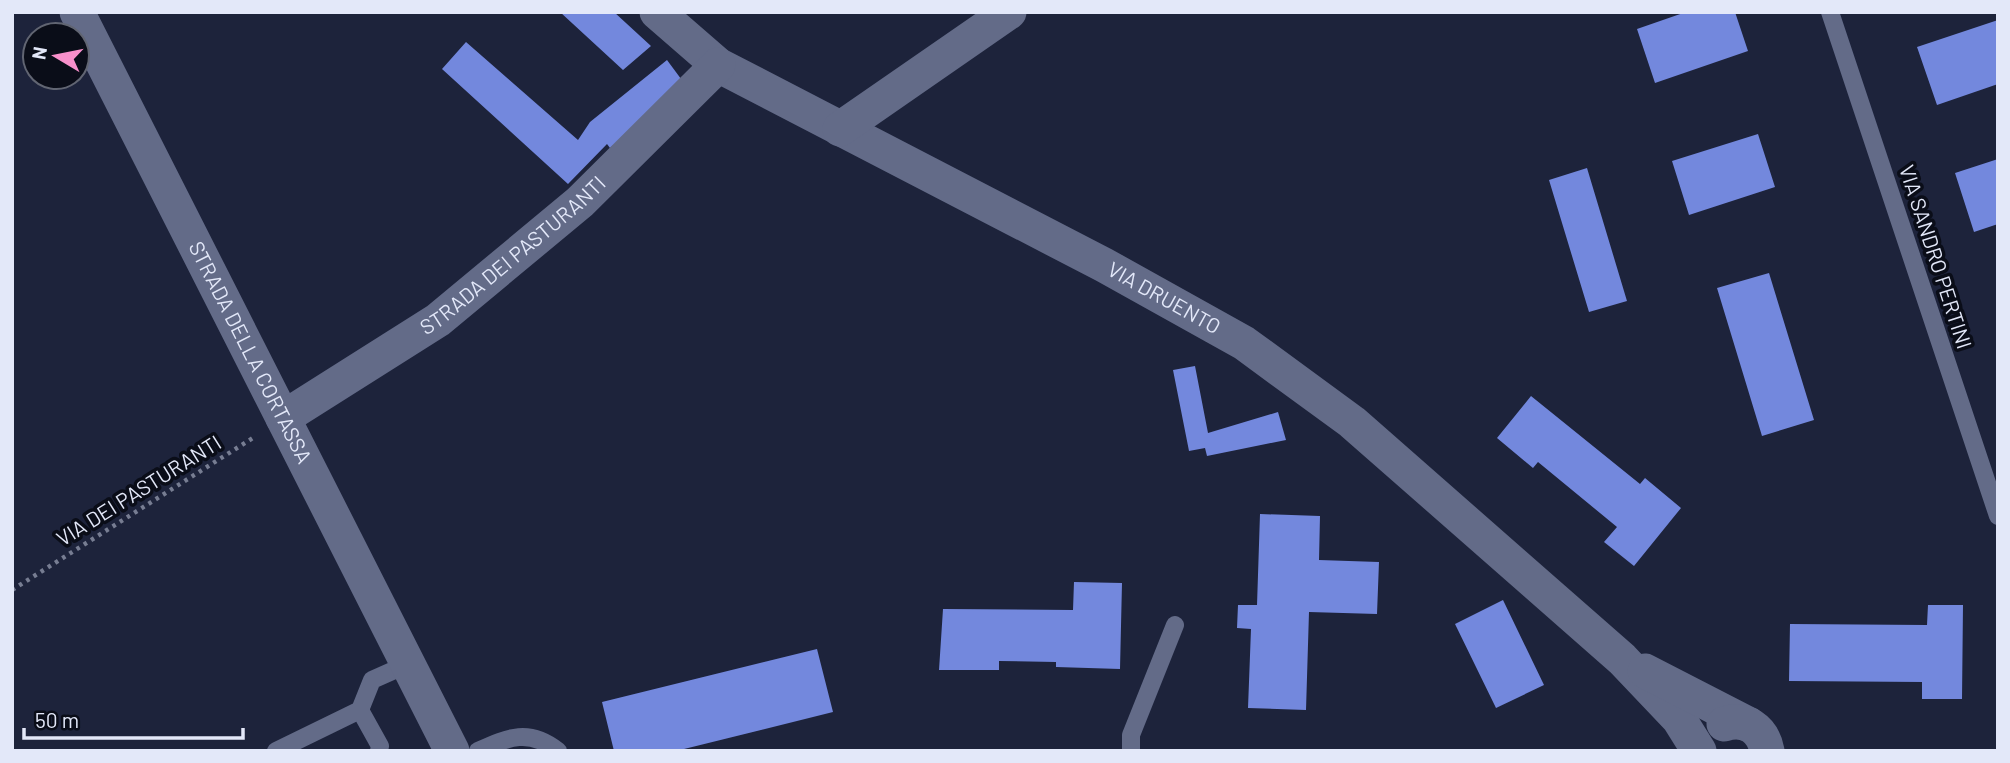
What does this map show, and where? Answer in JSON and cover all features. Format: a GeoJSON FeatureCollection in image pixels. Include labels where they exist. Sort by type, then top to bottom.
{"type":"FeatureCollection","features":[{"type":"Feature","properties":{"kind":"street","name":"STRADA DELLA CORTASSA"},"geometry":{"type":"LineString","coordinates":[[77,12],[452,751]]}},
{"type":"Feature","properties":{"kind":"street","name":"VIA DRUENTO"},"geometry":{"type":"LineString","coordinates":[[657,12],[718,65],[1104,265],[1244,343],[1352,422],[1622,659],[1679,719],[1702,751],[1712,733],[1729,723],[1758,736]]}},
{"type":"Feature","properties":{"kind":"street"},"geometry":{"type":"LineString","coordinates":[[839,129],[1009,12]]}},
{"type":"Feature","properties":{"kind":"street","name":"STRADA DEI PASTURANTI"},"geometry":{"type":"LineString","coordinates":[[284,418],[438,320],[580,202],[718,65]]}},
{"type":"Feature","properties":{"kind":"street","name":"VIA DRUENTO"},"geometry":{"type":"LineString","coordinates":[[1622,659],[1758,736]]}},
{"type":"Feature","properties":{"kind":"street"},"geometry":{"type":"LineString","coordinates":[[415,677],[426,731],[424,751]]}},
{"type":"Feature","properties":{"kind":"street"},"geometry":{"type":"LineString","coordinates":[[1758,736],[1795,751]]}},
{"type":"Feature","properties":{"kind":"lane","name":"VIA SANDRO PERTINI"},"geometry":{"type":"LineString","coordinates":[[1830,12],[1998,516]]}},
{"type":"Feature","properties":{"kind":"lane"},"geometry":{"type":"LineString","coordinates":[[1131,751],[1131,736],[1175,625]]}},
{"type":"Feature","properties":{"kind":"lane"},"geometry":{"type":"LineString","coordinates":[[276,751],[360,710],[372,680],[415,677]]}},
{"type":"Feature","properties":{"kind":"lane"},"geometry":{"type":"LineString","coordinates":[[360,710],[380,746],[379,751]]}},
{"type":"Feature","properties":{"kind":"lane"},"geometry":{"type":"LineString","coordinates":[[478,751],[519,736],[542,738],[558,751]]}},
{"type":"Feature","properties":{"kind":"path","name":"VIA DEI PASTURANTI"},"geometry":{"type":"LineString","coordinates":[[12,590],[284,418]]}},
{"type":"Feature","properties":{"kind":"building"},"geometry":{"type":"Polygon","coordinates":[[[560,12],[614,12],[651,46],[623,70],[560,12]]]}},
{"type":"Feature","properties":{"kind":"building"},"geometry":{"type":"Polygon","coordinates":[[[1686,12],[1735,12],[1748,51],[1655,83],[1637,29],[1686,12]]]}},
{"type":"Feature","properties":{"kind":"building"},"geometry":{"type":"Polygon","coordinates":[[[1998,20],[1998,84],[1937,105],[1917,47],[1998,20]]]}},
{"type":"Feature","properties":{"kind":"building"},"geometry":{"type":"Polygon","coordinates":[[[466,42],[578,140],[590,122],[667,60],[687,87],[610,148],[607,144],[568,184],[442,69],[466,42]]]}},
{"type":"Feature","properties":{"kind":"building"},"geometry":{"type":"Polygon","coordinates":[[[1758,134],[1775,187],[1689,215],[1672,161],[1758,134]]]}},
{"type":"Feature","properties":{"kind":"building"},"geometry":{"type":"Polygon","coordinates":[[[1998,159],[1998,224],[1974,232],[1955,173],[1998,159]]]}},
{"type":"Feature","properties":{"kind":"building"},"geometry":{"type":"Polygon","coordinates":[[[1587,168],[1627,301],[1589,312],[1549,180],[1587,168]]]}},
{"type":"Feature","properties":{"kind":"building"},"geometry":{"type":"Polygon","coordinates":[[[1769,273],[1814,420],[1762,436],[1717,288],[1769,273]]]}},
{"type":"Feature","properties":{"kind":"building"},"geometry":{"type":"Polygon","coordinates":[[[1195,366],[1208,433],[1278,412],[1286,440],[1207,456],[1205,448],[1189,451],[1173,370],[1195,366]]]}},
{"type":"Feature","properties":{"kind":"building"},"geometry":{"type":"Polygon","coordinates":[[[1531,396],[1640,484],[1645,478],[1681,508],[1634,566],[1604,542],[1617,527],[1538,462],[1533,468],[1497,438],[1531,396]]]}},
{"type":"Feature","properties":{"kind":"building"},"geometry":{"type":"Polygon","coordinates":[[[1260,514],[1320,516],[1319,560],[1379,562],[1377,614],[1309,612],[1306,710],[1248,708],[1251,629],[1237,628],[1238,605],[1257,605],[1260,514]]]}},
{"type":"Feature","properties":{"kind":"building"},"geometry":{"type":"Polygon","coordinates":[[[1074,582],[1122,583],[1120,669],[1056,667],[1056,662],[999,661],[999,670],[939,670],[943,609],[1073,610],[1074,582]]]}},
{"type":"Feature","properties":{"kind":"building"},"geometry":{"type":"Polygon","coordinates":[[[1503,600],[1544,685],[1496,708],[1455,624],[1503,600]]]}},
{"type":"Feature","properties":{"kind":"building"},"geometry":{"type":"Polygon","coordinates":[[[1928,605],[1963,605],[1962,699],[1922,699],[1922,682],[1789,681],[1790,624],[1927,625],[1928,605]]]}},
{"type":"Feature","properties":{"kind":"building"},"geometry":{"type":"Polygon","coordinates":[[[817,649],[833,712],[676,751],[614,751],[602,702],[817,649]]]}}]}
